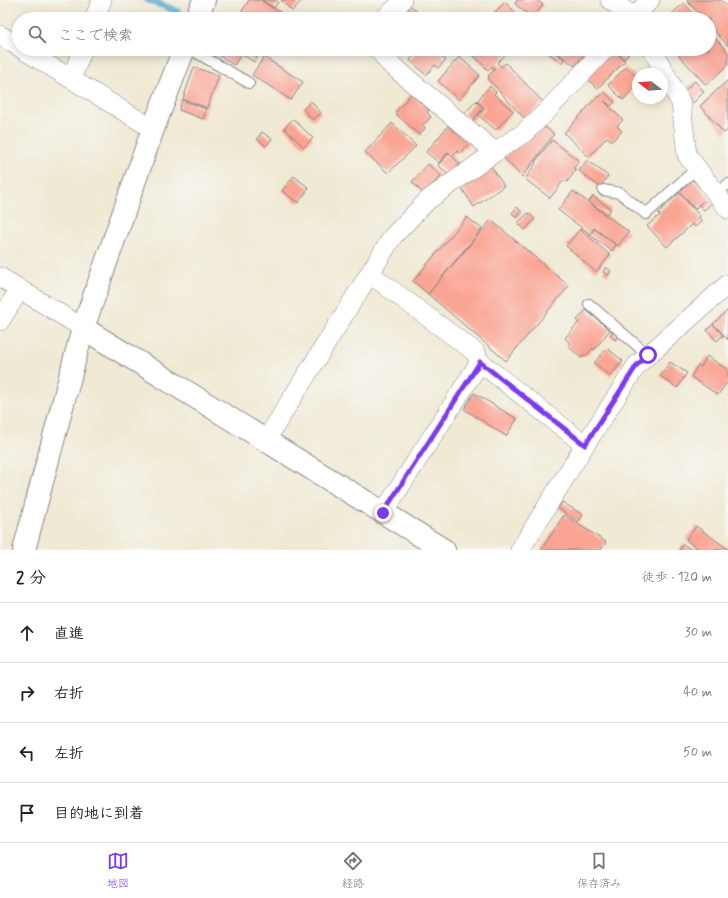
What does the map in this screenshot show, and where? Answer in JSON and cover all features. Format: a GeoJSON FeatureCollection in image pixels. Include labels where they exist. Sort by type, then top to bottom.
{"type":"FeatureCollection","features":[{"type":"Feature","properties":{"kind":"street"},"geometry":{"type":"LineString","coordinates":[[97,12],[102,0]]}},
{"type":"Feature","properties":{"kind":"street"},"geometry":{"type":"LineString","coordinates":[[199,12],[204,0]]}},
{"type":"Feature","properties":{"kind":"street"},"geometry":{"type":"LineString","coordinates":[[392,12],[402,0]]}},
{"type":"Feature","properties":{"kind":"street"},"geometry":{"type":"LineString","coordinates":[[610,0],[626,12]]}},
{"type":"Feature","properties":{"kind":"street"},"geometry":{"type":"LineString","coordinates":[[639,12],[650,0]]}},
{"type":"Feature","properties":{"kind":"street"},"geometry":{"type":"LineString","coordinates":[[0,35],[12,43]]}},
{"type":"Feature","properties":{"kind":"street"},"geometry":{"type":"LineString","coordinates":[[33,56],[153,129]]}},
{"type":"Feature","properties":{"kind":"street"},"geometry":{"type":"LineString","coordinates":[[71,79],[80,56]]}},
{"type":"Feature","properties":{"kind":"street"},"geometry":{"type":"LineString","coordinates":[[24,550],[83,328],[153,129],[181,56]]}},
{"type":"Feature","properties":{"kind":"street"},"geometry":{"type":"LineString","coordinates":[[383,56],[388,62],[495,152]]}},
{"type":"Feature","properties":{"kind":"street"},"geometry":{"type":"LineString","coordinates":[[266,440],[393,236],[428,200],[524,133],[545,114],[599,56]]}},
{"type":"Feature","properties":{"kind":"street"},"geometry":{"type":"LineString","coordinates":[[656,56],[681,103],[687,155],[697,168],[722,189],[728,210]]}},
{"type":"Feature","properties":{"kind":"street"},"geometry":{"type":"LineString","coordinates":[[370,274],[475,352],[480,362],[585,445]]}},
{"type":"Feature","properties":{"kind":"street"},"geometry":{"type":"LineString","coordinates":[[0,277],[444,550]]}},
{"type":"Feature","properties":{"kind":"street"},"geometry":{"type":"LineString","coordinates":[[520,550],[637,365],[728,284]]}},
{"type":"Feature","properties":{"kind":"street"},"geometry":{"type":"LineString","coordinates":[[0,320],[20,289]]}},
{"type":"Feature","properties":{"kind":"street"},"geometry":{"type":"LineString","coordinates":[[383,513],[480,362]]}},
{"type":"Feature","properties":{"kind":"lane"},"geometry":{"type":"LineString","coordinates":[[202,56],[249,83]]}},
{"type":"Feature","properties":{"kind":"lane"},"geometry":{"type":"LineString","coordinates":[[603,190],[620,193],[646,214],[697,168]]}},
{"type":"Feature","properties":{"kind":"lane"},"geometry":{"type":"LineString","coordinates":[[589,304],[648,355]]}},
{"type":"Feature","properties":{"kind":"building"},"geometry":{"type":"Polygon","coordinates":[[[249,0],[260,0],[279,12],[241,12],[249,0]]]}},
{"type":"Feature","properties":{"kind":"building"},"geometry":{"type":"Polygon","coordinates":[[[262,0],[274,0],[278,2],[274,8],[262,0]]]}},
{"type":"Feature","properties":{"kind":"building"},"geometry":{"type":"Polygon","coordinates":[[[281,0],[302,0],[292,11],[281,0]]]}},
{"type":"Feature","properties":{"kind":"building"},"geometry":{"type":"Polygon","coordinates":[[[517,0],[537,0],[543,5],[538,12],[525,12],[515,4],[517,0]]]}},
{"type":"Feature","properties":{"kind":"building"},"geometry":{"type":"Polygon","coordinates":[[[721,0],[728,8],[728,46],[716,33],[716,12],[697,12],[687,1],[721,0]]]}},
{"type":"Feature","properties":{"kind":"building"},"geometry":{"type":"Polygon","coordinates":[[[505,2],[515,12],[495,12],[505,2]]]}},
{"type":"Feature","properties":{"kind":"building"},"geometry":{"type":"Polygon","coordinates":[[[684,3],[692,12],[674,12],[684,3]]]}},
{"type":"Feature","properties":{"kind":"building"},"geometry":{"type":"Polygon","coordinates":[[[410,5],[418,12],[404,12],[410,5]]]}},
{"type":"Feature","properties":{"kind":"building"},"geometry":{"type":"Polygon","coordinates":[[[716,39],[728,52],[728,65],[706,85],[679,56],[716,56],[716,39]]]}},
{"type":"Feature","properties":{"kind":"building"},"geometry":{"type":"Polygon","coordinates":[[[220,56],[240,56],[234,65],[220,56]]]}},
{"type":"Feature","properties":{"kind":"building"},"geometry":{"type":"Polygon","coordinates":[[[245,56],[258,56],[254,62],[245,56]]]}},
{"type":"Feature","properties":{"kind":"building"},"geometry":{"type":"Polygon","coordinates":[[[414,56],[443,56],[442,57],[446,60],[438,68],[435,65],[426,75],[410,60],[414,56]]]}},
{"type":"Feature","properties":{"kind":"building"},"geometry":{"type":"Polygon","coordinates":[[[474,56],[504,56],[497,63],[501,67],[506,63],[543,102],[525,119],[488,79],[490,78],[488,76],[495,69],[491,67],[488,70],[474,56]]]}},
{"type":"Feature","properties":{"kind":"building"},"geometry":{"type":"Polygon","coordinates":[[[552,56],[560,56],[564,59],[562,63],[552,56]]]}},
{"type":"Feature","properties":{"kind":"building"},"geometry":{"type":"Polygon","coordinates":[[[561,56],[583,56],[575,66],[561,56]]]}},
{"type":"Feature","properties":{"kind":"building"},"geometry":{"type":"Polygon","coordinates":[[[607,56],[620,56],[625,61],[597,89],[586,77],[607,56]]]}},
{"type":"Feature","properties":{"kind":"building"},"geometry":{"type":"Polygon","coordinates":[[[264,57],[303,82],[291,100],[252,75],[264,57]]]}},
{"type":"Feature","properties":{"kind":"building"},"geometry":{"type":"Polygon","coordinates":[[[459,57],[480,75],[459,100],[438,81],[459,57]]]}},
{"type":"Feature","properties":{"kind":"building"},"geometry":{"type":"Polygon","coordinates":[[[194,67],[219,76],[207,108],[183,99],[194,67]]]}},
{"type":"Feature","properties":{"kind":"building"},"geometry":{"type":"Polygon","coordinates":[[[626,67],[632,73],[632,90],[623,100],[608,85],[626,67]]]}},
{"type":"Feature","properties":{"kind":"building"},"geometry":{"type":"Polygon","coordinates":[[[728,80],[728,130],[724,133],[700,106],[728,80]]]}},
{"type":"Feature","properties":{"kind":"building"},"geometry":{"type":"Polygon","coordinates":[[[695,81],[704,92],[693,103],[683,92],[695,81]]]}},
{"type":"Feature","properties":{"kind":"building"},"geometry":{"type":"Polygon","coordinates":[[[490,86],[496,92],[494,94],[513,111],[496,130],[478,115],[485,108],[477,101],[490,86]]]}},
{"type":"Feature","properties":{"kind":"building"},"geometry":{"type":"Polygon","coordinates":[[[604,92],[615,102],[611,106],[604,101],[623,120],[617,126],[622,131],[612,141],[607,137],[589,157],[564,133],[598,96],[600,97],[604,92]]]}},
{"type":"Feature","properties":{"kind":"building"},"geometry":{"type":"Polygon","coordinates":[[[411,94],[429,110],[427,112],[431,117],[423,125],[425,128],[419,135],[395,113],[411,94]]]}},
{"type":"Feature","properties":{"kind":"building"},"geometry":{"type":"Polygon","coordinates":[[[182,100],[206,109],[203,119],[179,110],[182,100]]]}},
{"type":"Feature","properties":{"kind":"building"},"geometry":{"type":"Polygon","coordinates":[[[311,101],[321,113],[313,120],[303,109],[311,101]]]}},
{"type":"Feature","properties":{"kind":"building"},"geometry":{"type":"Polygon","coordinates":[[[476,101],[483,108],[472,121],[464,114],[476,101]]]}},
{"type":"Feature","properties":{"kind":"building"},"geometry":{"type":"Polygon","coordinates":[[[293,119],[313,138],[304,147],[284,128],[293,119]]]}},
{"type":"Feature","properties":{"kind":"building"},"geometry":{"type":"Polygon","coordinates":[[[392,123],[416,146],[388,173],[365,152],[392,123]]]}},
{"type":"Feature","properties":{"kind":"building"},"geometry":{"type":"Polygon","coordinates":[[[448,126],[469,143],[460,153],[457,151],[453,156],[448,152],[439,163],[426,152],[448,126]]]}},
{"type":"Feature","properties":{"kind":"building"},"geometry":{"type":"Polygon","coordinates":[[[545,127],[554,134],[522,177],[503,157],[545,127]]]}},
{"type":"Feature","properties":{"kind":"building"},"geometry":{"type":"Polygon","coordinates":[[[262,132],[272,139],[266,146],[257,139],[262,132]]]}},
{"type":"Feature","properties":{"kind":"building"},"geometry":{"type":"Polygon","coordinates":[[[552,140],[579,161],[574,168],[576,170],[567,182],[564,180],[550,198],[525,179],[536,163],[535,162],[552,140]]]}},
{"type":"Feature","properties":{"kind":"building"},"geometry":{"type":"Polygon","coordinates":[[[449,153],[460,164],[449,175],[438,165],[449,153]]]}},
{"type":"Feature","properties":{"kind":"building"},"geometry":{"type":"Polygon","coordinates":[[[587,160],[608,176],[600,187],[579,171],[587,160]]]}},
{"type":"Feature","properties":{"kind":"building"},"geometry":{"type":"Polygon","coordinates":[[[428,164],[441,176],[424,194],[412,182],[428,164]]]}},
{"type":"Feature","properties":{"kind":"building"},"geometry":{"type":"Polygon","coordinates":[[[491,166],[504,186],[474,207],[461,187],[491,166]]]}},
{"type":"Feature","properties":{"kind":"building"},"geometry":{"type":"Polygon","coordinates":[[[294,176],[309,188],[298,203],[282,191],[294,176]]]}},
{"type":"Feature","properties":{"kind":"building"},"geometry":{"type":"Polygon","coordinates":[[[692,179],[713,202],[704,210],[699,205],[695,209],[679,191],[692,179]]]}},
{"type":"Feature","properties":{"kind":"building"},"geometry":{"type":"Polygon","coordinates":[[[573,191],[629,232],[618,246],[594,228],[590,234],[558,210],[573,191]]]}},
{"type":"Feature","properties":{"kind":"building"},"geometry":{"type":"Polygon","coordinates":[[[679,193],[700,216],[699,218],[702,221],[695,227],[692,224],[667,247],[647,226],[660,215],[658,213],[679,193]]]}},
{"type":"Feature","properties":{"kind":"building"},"geometry":{"type":"Polygon","coordinates":[[[593,196],[611,209],[607,214],[589,202],[593,196]]]}},
{"type":"Feature","properties":{"kind":"building"},"geometry":{"type":"Polygon","coordinates":[[[517,207],[522,212],[517,218],[512,213],[517,207]]]}},
{"type":"Feature","properties":{"kind":"building"},"geometry":{"type":"Polygon","coordinates":[[[528,213],[535,219],[525,230],[518,223],[528,213]]]}},
{"type":"Feature","properties":{"kind":"building"},"geometry":{"type":"Polygon","coordinates":[[[467,217],[482,229],[428,294],[413,281],[467,217]]]}},
{"type":"Feature","properties":{"kind":"building"},"geometry":{"type":"Polygon","coordinates":[[[491,220],[569,286],[506,361],[428,294],[491,220]]]}},
{"type":"Feature","properties":{"kind":"building"},"geometry":{"type":"Polygon","coordinates":[[[580,229],[610,255],[596,272],[566,246],[580,229]]]}},
{"type":"Feature","properties":{"kind":"building"},"geometry":{"type":"Polygon","coordinates":[[[595,229],[616,245],[612,251],[590,235],[595,229]]]}},
{"type":"Feature","properties":{"kind":"building"},"geometry":{"type":"Polygon","coordinates":[[[606,267],[611,271],[607,276],[603,272],[606,267]]]}},
{"type":"Feature","properties":{"kind":"building"},"geometry":{"type":"Polygon","coordinates":[[[586,310],[610,330],[594,350],[593,348],[586,356],[584,355],[581,358],[568,346],[570,343],[565,338],[579,322],[577,320],[586,310]]]}},
{"type":"Feature","properties":{"kind":"building"},"geometry":{"type":"Polygon","coordinates":[[[728,310],[728,340],[713,324],[728,310]]]}},
{"type":"Feature","properties":{"kind":"building"},"geometry":{"type":"Polygon","coordinates":[[[713,324],[723,335],[717,341],[707,330],[713,324]]]}},
{"type":"Feature","properties":{"kind":"building"},"geometry":{"type":"Polygon","coordinates":[[[613,332],[618,336],[615,340],[610,335],[613,332]]]}},
{"type":"Feature","properties":{"kind":"building"},"geometry":{"type":"Polygon","coordinates":[[[607,348],[623,361],[610,376],[594,363],[607,348]]]}},
{"type":"Feature","properties":{"kind":"building"},"geometry":{"type":"Polygon","coordinates":[[[707,356],[728,370],[728,381],[718,395],[691,377],[698,365],[701,367],[707,356]]]}},
{"type":"Feature","properties":{"kind":"building"},"geometry":{"type":"Polygon","coordinates":[[[670,362],[687,373],[677,388],[660,376],[670,362]]]}},
{"type":"Feature","properties":{"kind":"building"},"geometry":{"type":"Polygon","coordinates":[[[474,393],[517,419],[506,436],[464,409],[474,393]]]}},
{"type":"Feature","properties":{"kind":"building"},"geometry":{"type":"Polygon","coordinates":[[[562,502],[583,515],[578,522],[558,508],[562,502]]]}},
{"type":"Feature","properties":{"kind":"building"},"geometry":{"type":"Polygon","coordinates":[[[564,515],[606,542],[601,550],[541,550],[564,515]]]}},
{"type":"Feature","properties":{"kind":"building"},"geometry":{"type":"Polygon","coordinates":[[[696,526],[728,550],[700,550],[686,540],[696,526]]]}},
{"type":"Feature","properties":{"kind":"building"},"geometry":{"type":"Polygon","coordinates":[[[683,544],[692,550],[679,550],[683,544]]]}},
{"type":"Feature","properties":{"kind":"waterway"},"geometry":{"type":"LineString","coordinates":[[148,0],[177,11]]}},
{"type":"Feature","properties":{"kind":"route"},"geometry":{"type":"LineString","coordinates":[[383,513],[480,362],[585,445],[637,365],[648,355]]}}]}
